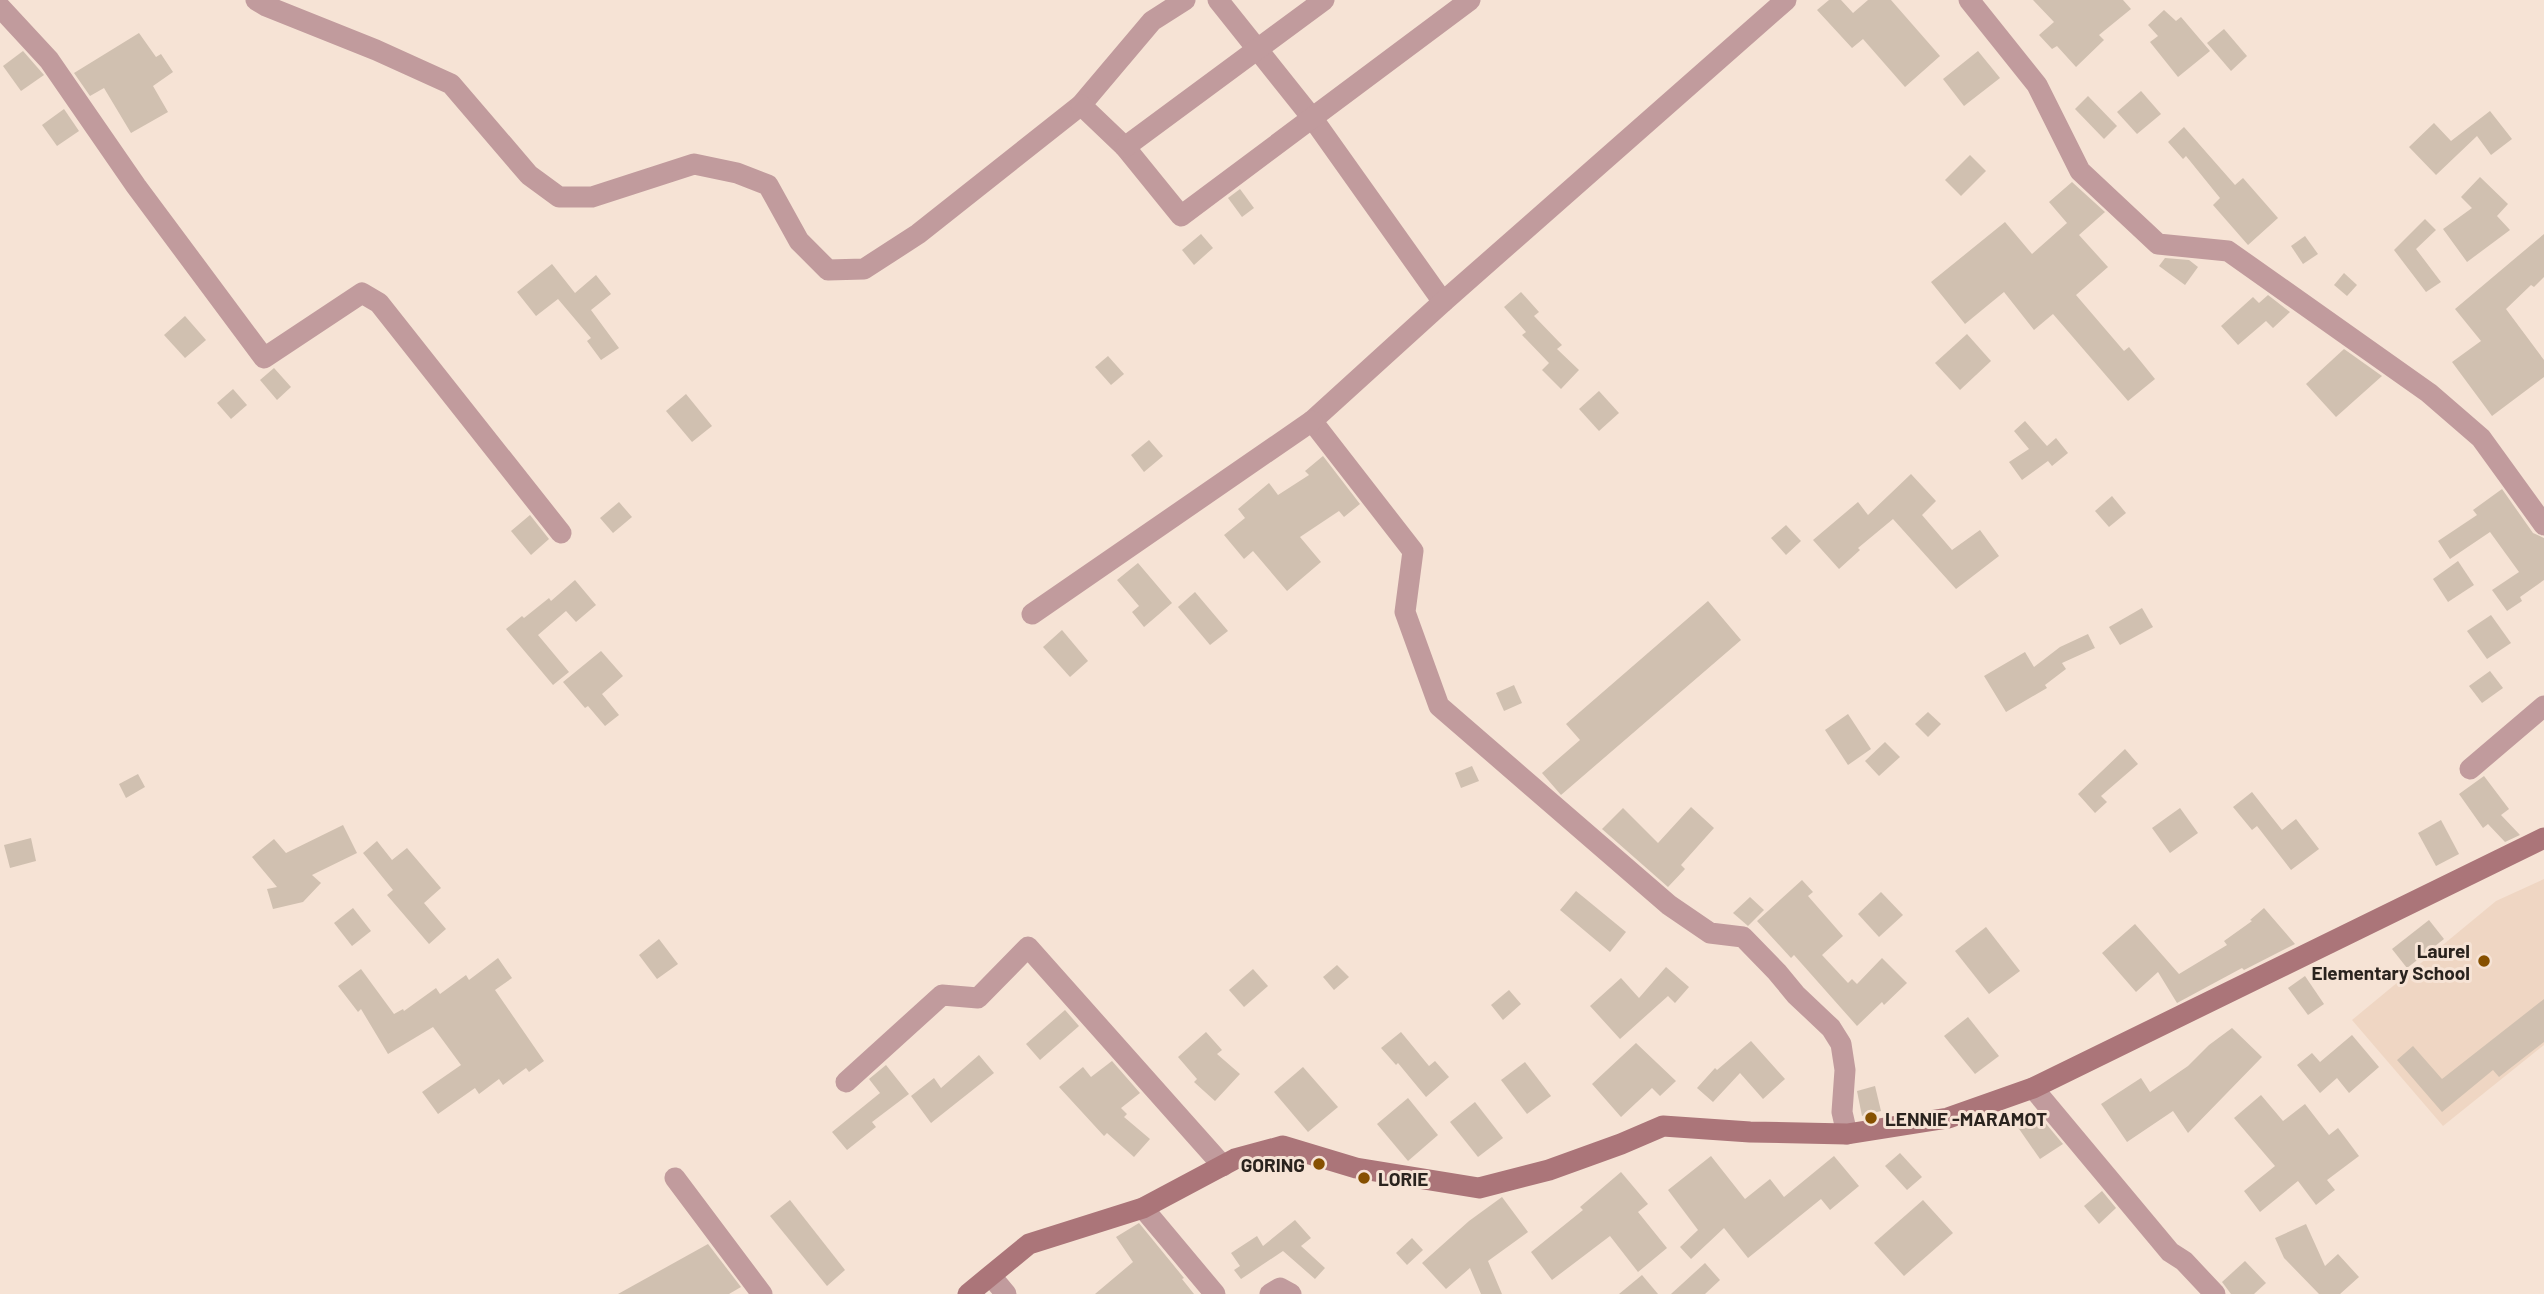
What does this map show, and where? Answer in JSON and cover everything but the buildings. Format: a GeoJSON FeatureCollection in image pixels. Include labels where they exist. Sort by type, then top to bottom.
{"type":"FeatureCollection","features":[{"type":"Feature","properties":{"kind":"street"},"geometry":{"type":"LineString","coordinates":[[256,0],[452,83],[529,175],[559,197],[592,197],[694,164],[737,173],[768,185],[799,241],[828,270],[864,269],[918,234],[1081,105],[1152,21],[1185,0]]}},
{"type":"Feature","properties":{"kind":"street"},"geometry":{"type":"LineString","coordinates":[[1218,0],[1313,119],[1443,302]]}},
{"type":"Feature","properties":{"kind":"street"},"geometry":{"type":"LineString","coordinates":[[1125,147],[1324,0]]}},
{"type":"Feature","properties":{"kind":"street"},"geometry":{"type":"LineString","coordinates":[[1081,105],[1125,147],[1181,216],[1470,0]]}},
{"type":"Feature","properties":{"kind":"street"},"geometry":{"type":"LineString","coordinates":[[1032,614],[1312,421],[1786,0]]}},
{"type":"Feature","properties":{"kind":"street"},"geometry":{"type":"LineString","coordinates":[[1969,0],[2037,85],[2080,171],[2158,244],[2228,251],[2429,393],[2481,438],[2544,525]]}},
{"type":"Feature","properties":{"kind":"street"},"geometry":{"type":"LineString","coordinates":[[0,7],[49,60],[136,186],[264,358],[362,293],[379,303],[561,533]]}},
{"type":"Feature","properties":{"kind":"street"},"geometry":{"type":"LineString","coordinates":[[1312,421],[1413,551],[1405,612],[1439,706],[1669,905],[1710,933],[1743,937],[1796,995],[1832,1028],[1840,1044],[1845,1070],[1842,1112],[1847,1134]]}},
{"type":"Feature","properties":{"kind":"street"},"geometry":{"type":"LineString","coordinates":[[2470,769],[2544,706]]}},
{"type":"Feature","properties":{"kind":"street"},"geometry":{"type":"LineString","coordinates":[[968,1294],[1029,1244],[1143,1208],[1235,1159],[1283,1146],[1356,1168],[1479,1188],[1549,1170],[1663,1126],[1750,1132],[1847,1134],[1948,1118],[2033,1088],[2544,838]]}},
{"type":"Feature","properties":{"kind":"street"},"geometry":{"type":"LineString","coordinates":[[846,1082],[942,995],[978,998],[1028,947],[1223,1166]]}},
{"type":"Feature","properties":{"kind":"street"},"geometry":{"type":"LineString","coordinates":[[2033,1088],[2170,1252],[2183,1261],[2215,1294]]}},
{"type":"Feature","properties":{"kind":"street"},"geometry":{"type":"LineString","coordinates":[[675,1178],[762,1294]]}},
{"type":"Feature","properties":{"kind":"street"},"geometry":{"type":"LineString","coordinates":[[1143,1208],[1215,1294]]}},
{"type":"Feature","properties":{"kind":"street"},"geometry":{"type":"LineString","coordinates":[[991,1276],[1006,1294]]}},
{"type":"Feature","properties":{"kind":"street"},"geometry":{"type":"LineString","coordinates":[[1270,1294],[1280,1288],[1291,1294]]}},
{"type":"Feature","properties":{"kind":"shaded area","name":"Laurel Elementary School"},"geometry":{"type":"Polygon","coordinates":[[[2544,879],[2544,1045],[2443,1126],[2352,1020],[2496,901],[2544,879]]]}},
{"type":"Feature","properties":{"kind":"place","name":"Laurel Elementary School"},"geometry":{"type":"Point","coordinates":[2484,961]}},
{"type":"Feature","properties":{"kind":"place","name":"LENNIE -MARAMOT"},"geometry":{"type":"Point","coordinates":[1871,1118]}},
{"type":"Feature","properties":{"kind":"place","name":"GORING"},"geometry":{"type":"Point","coordinates":[1319,1164]}},
{"type":"Feature","properties":{"kind":"place","name":"LORIE"},"geometry":{"type":"Point","coordinates":[1364,1178]}}]}
